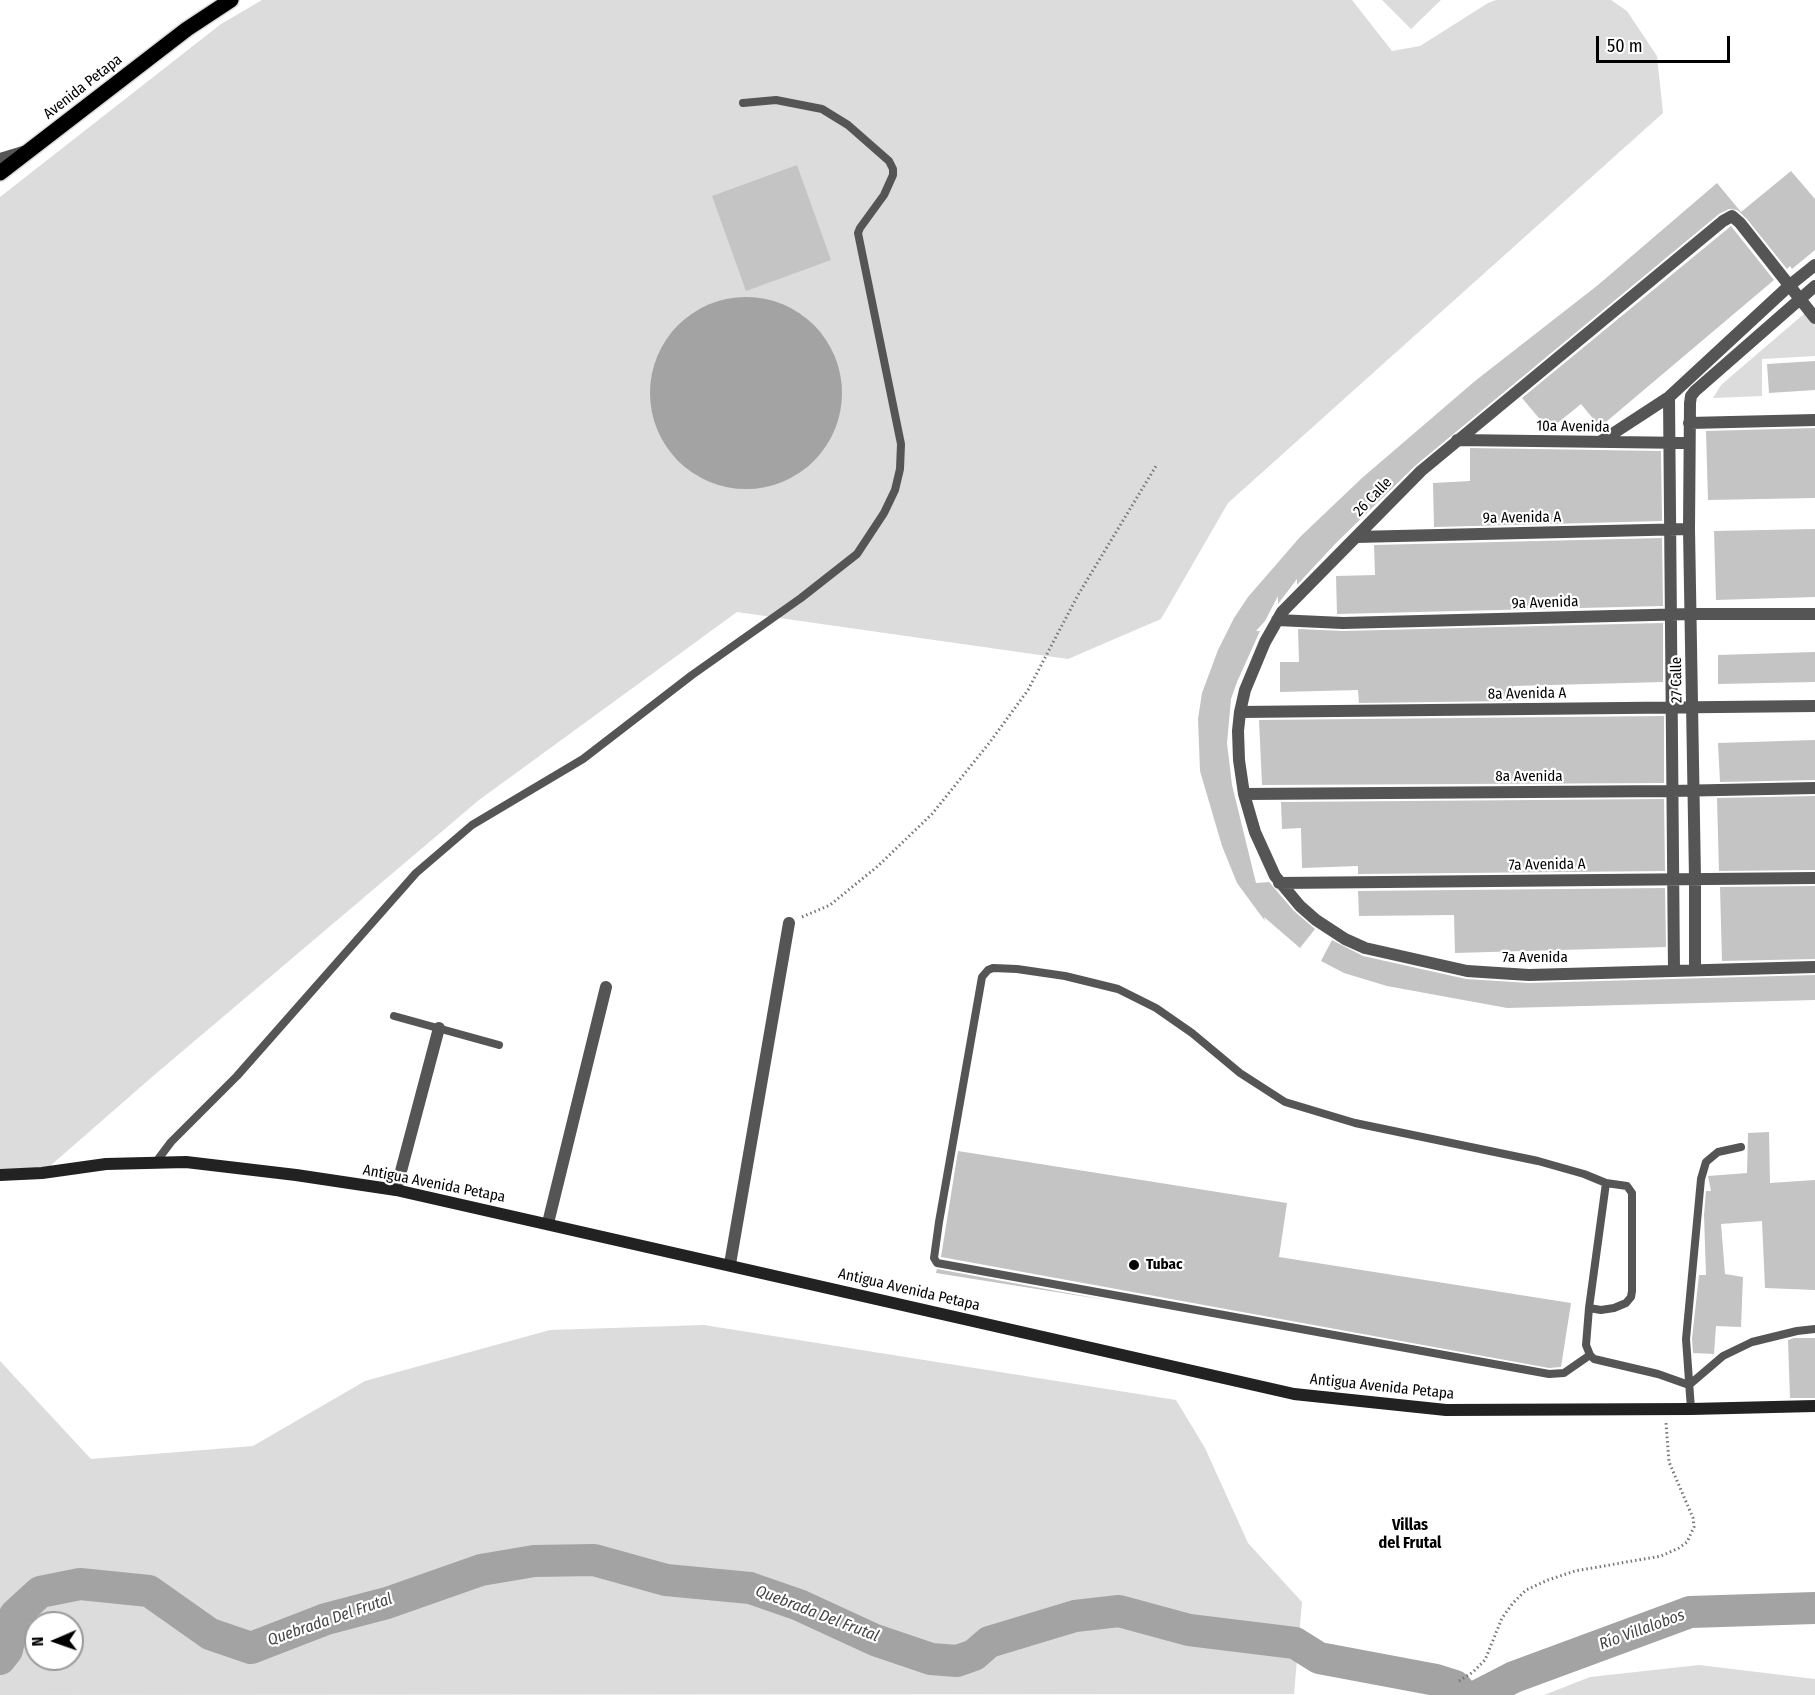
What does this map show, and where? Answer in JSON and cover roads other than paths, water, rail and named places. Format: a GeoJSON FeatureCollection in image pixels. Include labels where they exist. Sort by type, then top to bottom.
{"type":"FeatureCollection","features":[{"type":"Feature","properties":{"kind":"main road","name":"Avenida Petapa"},"geometry":{"type":"LineString","coordinates":[[187,29],[218,0]]}},
{"type":"Feature","properties":{"kind":"main road","name":"Avenida Petapa"},"geometry":{"type":"LineString","coordinates":[[0,173],[187,29],[231,0]]}},
{"type":"Feature","properties":{"kind":"main road","name":"Antigua Avenida Petapa"},"geometry":{"type":"LineString","coordinates":[[0,1175],[42,1173],[106,1164],[186,1162],[396,1190],[730,1264],[1294,1394],[1446,1410],[1815,1406]]}},
{"type":"Feature","properties":{"kind":"street"},"geometry":{"type":"LineString","coordinates":[[0,159],[30,150]]}},
{"type":"Feature","properties":{"kind":"street","name":"26 Calle"},"geometry":{"type":"LineString","coordinates":[[1279,883],[1259,842],[1244,794],[1238,745],[1239,712],[1245,690],[1258,657],[1277,620],[1319,573],[1420,471],[1732,216],[1790,285]]}},
{"type":"Feature","properties":{"kind":"street"},"geometry":{"type":"LineString","coordinates":[[1600,442],[1669,397],[1790,285],[1815,265]]}},
{"type":"Feature","properties":{"kind":"street"},"geometry":{"type":"LineString","coordinates":[[1790,285],[1815,318]]}},
{"type":"Feature","properties":{"kind":"street"},"geometry":{"type":"LineString","coordinates":[[1800,299],[1815,286]]}},
{"type":"Feature","properties":{"kind":"street","name":"27 Calle"},"geometry":{"type":"LineString","coordinates":[[1695,969],[1689,530],[1691,396],[1800,299]]}},
{"type":"Feature","properties":{"kind":"street","name":"27 Calle"},"geometry":{"type":"LineString","coordinates":[[1669,397],[1672,791],[1675,878],[1674,970]]}},
{"type":"Feature","properties":{"kind":"street"},"geometry":{"type":"LineString","coordinates":[[1689,423],[1815,420]]}},
{"type":"Feature","properties":{"kind":"street","name":"10a Avenida"},"geometry":{"type":"LineString","coordinates":[[1457,441],[1689,442]]}},
{"type":"Feature","properties":{"kind":"street","name":"9a Avenida A"},"geometry":{"type":"LineString","coordinates":[[1356,537],[1689,530]]}},
{"type":"Feature","properties":{"kind":"street","name":"9a Avenida"},"geometry":{"type":"LineString","coordinates":[[1277,620],[1355,623],[1690,614],[1815,614]]}},
{"type":"Feature","properties":{"kind":"street","name":"8a Avenida A"},"geometry":{"type":"LineString","coordinates":[[1239,712],[1815,706]]}},
{"type":"Feature","properties":{"kind":"street","name":"8a Avenida"},"geometry":{"type":"LineString","coordinates":[[1244,794],[1815,788]]}},
{"type":"Feature","properties":{"kind":"street","name":"7a Avenida A"},"geometry":{"type":"LineString","coordinates":[[1279,883],[1815,878]]}},
{"type":"Feature","properties":{"kind":"street","name":"7a Avenida"},"geometry":{"type":"LineString","coordinates":[[1279,883],[1316,920],[1345,939],[1379,952],[1467,971],[1528,975],[1815,967]]}},
{"type":"Feature","properties":{"kind":"street"},"geometry":{"type":"LineString","coordinates":[[730,1264],[789,923]]}},
{"type":"Feature","properties":{"kind":"street"},"geometry":{"type":"LineString","coordinates":[[548,1223],[606,987]]}},
{"type":"Feature","properties":{"kind":"street"},"geometry":{"type":"LineString","coordinates":[[396,1190],[439,1028]]}},
{"type":"Feature","properties":{"kind":"lane"},"geometry":{"type":"LineString","coordinates":[[156,1162],[171,1142],[237,1076],[416,873],[472,825],[583,759],[692,675],[801,598],[856,554],[885,513],[898,480],[901,444],[858,233],[884,195],[893,175],[893,169],[889,161],[848,125],[822,109],[776,100],[743,103]]}},
{"type":"Feature","properties":{"kind":"lane"},"geometry":{"type":"LineString","coordinates":[[1589,1308],[1614,1308],[1626,1303],[1631,1297],[1632,1193],[1627,1185],[1606,1183],[1538,1161],[1355,1123],[1285,1102],[1240,1073],[1192,1033],[1156,1008],[1118,989],[1065,975],[1017,969],[993,968],[982,977],[934,1258],[936,1262],[1549,1374],[1564,1373],[1590,1355]]}},
{"type":"Feature","properties":{"kind":"lane"},"geometry":{"type":"LineString","coordinates":[[394,1016],[499,1045]]}},
{"type":"Feature","properties":{"kind":"lane"},"geometry":{"type":"LineString","coordinates":[[1691,1409],[1686,1339],[1701,1179],[1707,1162],[1718,1152],[1741,1147]]}},
{"type":"Feature","properties":{"kind":"lane"},"geometry":{"type":"LineString","coordinates":[[1606,1183],[1589,1308],[1586,1345],[1590,1355],[1594,1359],[1658,1374],[1689,1385]]}},
{"type":"Feature","properties":{"kind":"lane"},"geometry":{"type":"LineString","coordinates":[[1689,1385],[1723,1356],[1752,1342],[1815,1329]]}},
{"type":"Feature","properties":{"kind":"waterway","name":"Quebrada Del Frutal"},"geometry":{"type":"LineString","coordinates":[[0,1659],[7,1650],[15,1615],[40,1592],[80,1584],[149,1591],[210,1634],[251,1648],[326,1619],[387,1603],[481,1570],[534,1561],[594,1560],[666,1580],[750,1588],[799,1605],[875,1640],[931,1659],[957,1661],[974,1655],[989,1642],[1075,1616],[1119,1611],[1189,1630],[1295,1643],[1319,1658],[1436,1680],[1455,1686],[1463,1695]]}},
{"type":"Feature","properties":{"kind":"waterway","name":"Río Villalobos"},"geometry":{"type":"LineString","coordinates":[[1479,1695],[1514,1677],[1690,1612],[1815,1608]]}},
{"type":"Feature","properties":{"kind":"place","name":"Tubac"},"geometry":{"type":"Point","coordinates":[1134,1265]}},
{"type":"Feature","properties":{"kind":"district","name":"Villas del Frutal"},"geometry":{"type":"Point","coordinates":[1410,1535]}}]}
